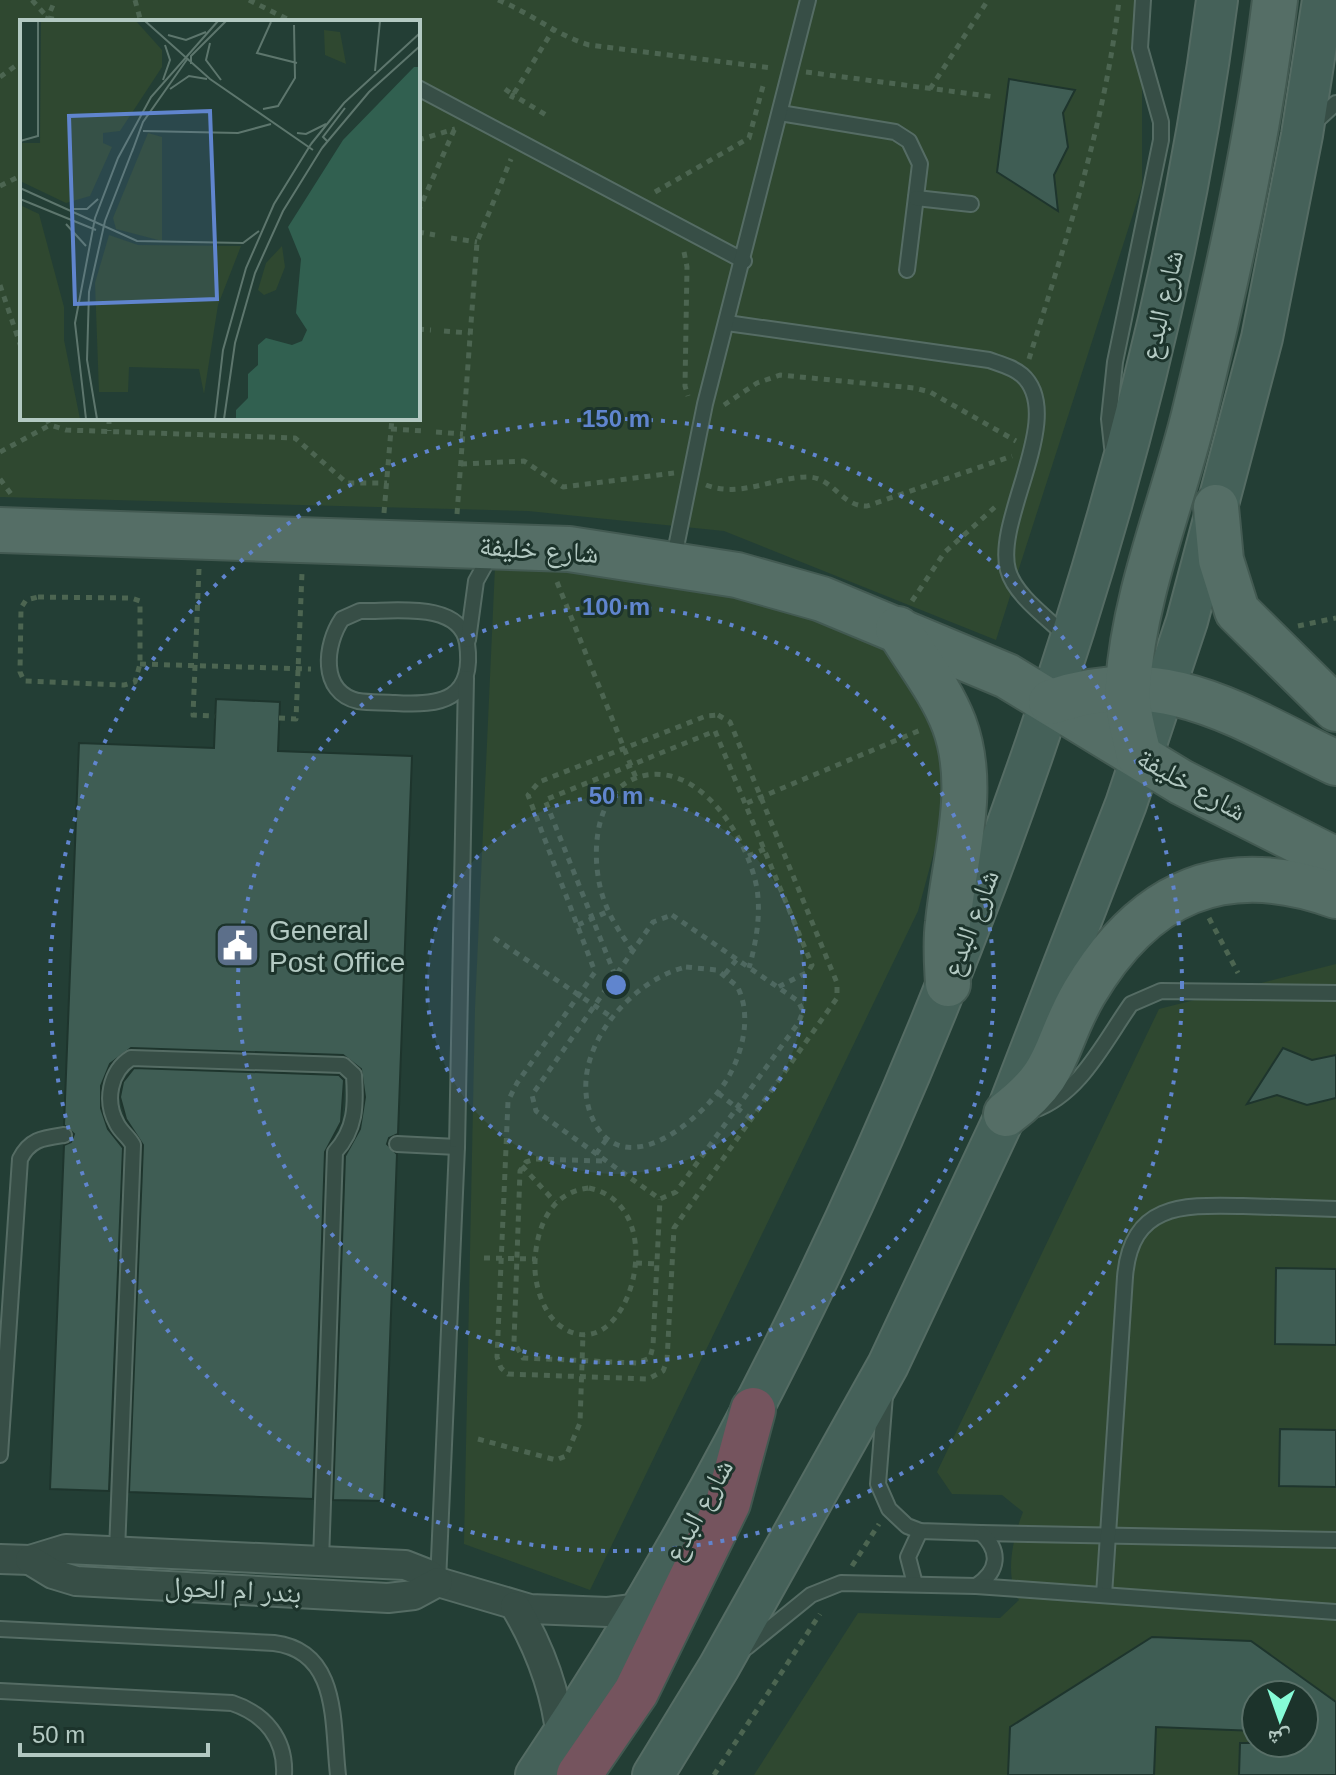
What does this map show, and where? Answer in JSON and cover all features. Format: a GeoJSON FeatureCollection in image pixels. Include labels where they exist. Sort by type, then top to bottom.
{"type":"FeatureCollection","features":[{"type":"Feature","properties":{"kind":"highway"},"geometry":{"type":"LineString","coordinates":[[570,1757],[636,1692],[728,1503],[753,1410]]}},
{"type":"Feature","properties":{"kind":"main road","name":"شارع البدع"},"geometry":{"type":"LineString","coordinates":[[536,1775],[570,1757],[641,1608],[687,1532],[753,1410],[822,1274],[948,984],[1051,702],[1116,484],[1177,239],[1203,109],[1217,0]]}},
{"type":"Feature","properties":{"kind":"main road"},"geometry":{"type":"LineString","coordinates":[[1146,688],[1142,606],[1188,438],[1241,211],[1275,0]]}},
{"type":"Feature","properties":{"kind":"main road"},"geometry":{"type":"LineString","coordinates":[[653,1775],[719,1667],[888,1365],[1006,1114],[1126,804],[1139,756],[1128,711],[1146,688],[1187,621],[1262,338],[1302,135],[1323,0]]}},
{"type":"Feature","properties":{"kind":"main road"},"geometry":{"type":"LineString","coordinates":[[1216,507],[1221,560],[1237,611],[1336,709]]}},
{"type":"Feature","properties":{"kind":"main road","name":"شارع خليفة"},"geometry":{"type":"LineString","coordinates":[[0,530],[522,547],[673,562],[737,575],[822,599],[1007,676],[1181,782],[1336,860]]}},
{"type":"Feature","properties":{"kind":"main road"},"geometry":{"type":"LineString","coordinates":[[898,629],[949,714],[962,759],[964,787],[960,845],[947,928],[948,984]]}},
{"type":"Feature","properties":{"kind":"main road"},"geometry":{"type":"LineString","coordinates":[[1051,702],[1098,688],[1146,688],[1208,701],[1336,763]]}},
{"type":"Feature","properties":{"kind":"main road"},"geometry":{"type":"LineString","coordinates":[[1006,1114],[1046,1078],[1083,996],[1109,955],[1129,930],[1157,909],[1195,888],[1238,879],[1294,884],[1336,896]]}},
{"type":"Feature","properties":{"kind":"street","name":"بندر ام الحول"},"geometry":{"type":"LineString","coordinates":[[0,1559],[30,1560],[66,1549],[405,1565],[428,1574],[438,1582],[515,1606],[576,1613],[641,1608]]}},
{"type":"Feature","properties":{"kind":"street","name":"بندر ام الحول"},"geometry":{"type":"LineString","coordinates":[[30,1560],[53,1574],[76,1581],[372,1597],[414,1595],[438,1582]]}},
{"type":"Feature","properties":{"kind":"street"},"geometry":{"type":"LineString","coordinates":[[515,1606],[540,1654],[570,1757]]}},
{"type":"Feature","properties":{"kind":"lane"},"geometry":{"type":"LineString","coordinates":[[673,562],[689,477],[808,0]]}},
{"type":"Feature","properties":{"kind":"lane"},"geometry":{"type":"LineString","coordinates":[[1116,484],[1109,419],[1115,362],[1161,140],[1161,122],[1140,48],[1143,0]]}},
{"type":"Feature","properties":{"kind":"lane"},"geometry":{"type":"LineString","coordinates":[[420,89],[744,261]]}},
{"type":"Feature","properties":{"kind":"lane"},"geometry":{"type":"LineString","coordinates":[[1302,135],[1336,103]]}},
{"type":"Feature","properties":{"kind":"lane"},"geometry":{"type":"LineString","coordinates":[[780,113],[903,136],[918,156],[907,270]]}},
{"type":"Feature","properties":{"kind":"lane"},"geometry":{"type":"LineString","coordinates":[[916,198],[971,204]]}},
{"type":"Feature","properties":{"kind":"lane"},"geometry":{"type":"LineString","coordinates":[[727,323],[989,360],[1023,376],[1036,403],[1031,450],[1005,557],[1009,574],[1017,587],[1070,640]]}},
{"type":"Feature","properties":{"kind":"lane"},"geometry":{"type":"LineString","coordinates":[[438,1582],[457,1147],[467,648],[476,581],[485,561],[522,547]]}},
{"type":"Feature","properties":{"kind":"lane"},"geometry":{"type":"LineString","coordinates":[[466,678],[452,696],[433,704],[358,701],[336,687],[329,669],[329,651],[337,626],[348,614],[360,611],[438,613],[461,628],[467,648]]}},
{"type":"Feature","properties":{"kind":"lane"},"geometry":{"type":"LineString","coordinates":[[1006,1114],[1051,1104],[1070,1090],[1131,1004],[1143,997],[1161,991],[1336,993]]}},
{"type":"Feature","properties":{"kind":"lane"},"geometry":{"type":"LineString","coordinates":[[117,1551],[133,1145],[117,1125],[111,1104],[111,1084],[119,1066],[131,1058],[343,1065],[354,1075],[355,1095],[353,1124],[335,1152],[321,1561]]}},
{"type":"Feature","properties":{"kind":"lane"},"geometry":{"type":"LineString","coordinates":[[0,1455],[20,1159],[26,1147],[38,1139],[64,1135]]}},
{"type":"Feature","properties":{"kind":"lane"},"geometry":{"type":"LineString","coordinates":[[397,1144],[457,1147]]}},
{"type":"Feature","properties":{"kind":"lane"},"geometry":{"type":"LineString","coordinates":[[1104,1595],[1126,1261],[1139,1231],[1151,1220],[1180,1206],[1336,1209]]}},
{"type":"Feature","properties":{"kind":"lane"},"geometry":{"type":"LineString","coordinates":[[888,1365],[878,1484],[889,1509],[907,1526],[920,1531],[981,1533],[1106,1533],[1336,1540]]}},
{"type":"Feature","properties":{"kind":"lane"},"geometry":{"type":"LineString","coordinates":[[915,1584],[908,1557],[920,1531]]}},
{"type":"Feature","properties":{"kind":"lane"},"geometry":{"type":"LineString","coordinates":[[976,1586],[988,1579],[995,1568],[996,1554],[991,1542],[981,1533]]}},
{"type":"Feature","properties":{"kind":"lane"},"geometry":{"type":"LineString","coordinates":[[719,1667],[789,1610],[825,1587],[855,1582],[976,1586],[1336,1612]]}},
{"type":"Feature","properties":{"kind":"lane"},"geometry":{"type":"LineString","coordinates":[[0,1629],[274,1643],[301,1650],[320,1667],[328,1688],[338,1775]]}},
{"type":"Feature","properties":{"kind":"lane"},"geometry":{"type":"LineString","coordinates":[[0,1691],[232,1703],[258,1715],[268,1724],[281,1746],[284,1775]]}},
{"type":"Feature","properties":{"kind":"path"},"geometry":{"type":"LineString","coordinates":[[32,0],[47,20]]}},
{"type":"Feature","properties":{"kind":"path"},"geometry":{"type":"LineString","coordinates":[[47,20],[55,0]]}},
{"type":"Feature","properties":{"kind":"path"},"geometry":{"type":"LineString","coordinates":[[135,0],[140,20]]}},
{"type":"Feature","properties":{"kind":"path"},"geometry":{"type":"LineString","coordinates":[[249,0],[289,20]]}},
{"type":"Feature","properties":{"kind":"path"},"geometry":{"type":"LineString","coordinates":[[498,0],[530,12],[553,29],[589,45],[995,97]]}},
{"type":"Feature","properties":{"kind":"path"},"geometry":{"type":"LineString","coordinates":[[930,89],[988,0]]}},
{"type":"Feature","properties":{"kind":"path"},"geometry":{"type":"LineString","coordinates":[[1023,376],[1088,172],[1111,72],[1119,0]]}},
{"type":"Feature","properties":{"kind":"path"},"geometry":{"type":"LineString","coordinates":[[273,20],[275,12]]}},
{"type":"Feature","properties":{"kind":"path"},"geometry":{"type":"LineString","coordinates":[[512,97],[553,29]]}},
{"type":"Feature","properties":{"kind":"path"},"geometry":{"type":"LineString","coordinates":[[636,204],[749,138],[772,54]]}},
{"type":"Feature","properties":{"kind":"path"},"geometry":{"type":"LineString","coordinates":[[0,77],[20,62]]}},
{"type":"Feature","properties":{"kind":"path"},"geometry":{"type":"LineString","coordinates":[[505,89],[512,97],[546,115]]}},
{"type":"Feature","properties":{"kind":"path"},"geometry":{"type":"LineString","coordinates":[[420,208],[462,112]]}},
{"type":"Feature","properties":{"kind":"path"},"geometry":{"type":"LineString","coordinates":[[420,139],[455,129]]}},
{"type":"Feature","properties":{"kind":"path"},"geometry":{"type":"LineString","coordinates":[[456,523],[477,242],[511,159]]}},
{"type":"Feature","properties":{"kind":"path"},"geometry":{"type":"LineString","coordinates":[[0,186],[20,176]]}},
{"type":"Feature","properties":{"kind":"path"},"geometry":{"type":"LineString","coordinates":[[420,232],[435,235]]}},
{"type":"Feature","properties":{"kind":"path"},"geometry":{"type":"LineString","coordinates":[[451,238],[477,242]]}},
{"type":"Feature","properties":{"kind":"path"},"geometry":{"type":"LineString","coordinates":[[0,285],[20,344]]}},
{"type":"Feature","properties":{"kind":"path"},"geometry":{"type":"LineString","coordinates":[[420,329],[431,330]]}},
{"type":"Feature","properties":{"kind":"path"},"geometry":{"type":"LineString","coordinates":[[444,331],[470,333]]}},
{"type":"Feature","properties":{"kind":"path"},"geometry":{"type":"LineString","coordinates":[[47,420],[50,425],[66,430],[295,438],[347,483],[387,483]]}},
{"type":"Feature","properties":{"kind":"path"},"geometry":{"type":"LineString","coordinates":[[109,420],[109,431]]}},
{"type":"Feature","properties":{"kind":"path"},"geometry":{"type":"LineString","coordinates":[[383,520],[392,420]]}},
{"type":"Feature","properties":{"kind":"path"},"geometry":{"type":"LineString","coordinates":[[0,452],[50,425]]}},
{"type":"Feature","properties":{"kind":"path"},"geometry":{"type":"LineString","coordinates":[[391,429],[424,431]]}},
{"type":"Feature","properties":{"kind":"path"},"geometry":{"type":"LineString","coordinates":[[436,432],[463,434]]}},
{"type":"Feature","properties":{"kind":"path"},"geometry":{"type":"LineString","coordinates":[[461,464],[524,461],[554,484],[563,487],[663,473],[689,477],[723,490],[814,478],[829,484],[849,503],[867,506],[1031,450]]}},
{"type":"Feature","properties":{"kind":"path"},"geometry":{"type":"LineString","coordinates":[[898,629],[944,553],[976,520],[1020,492]]}},
{"type":"Feature","properties":{"kind":"path"},"geometry":{"type":"LineString","coordinates":[[201,536],[193,715],[215,716]]}},
{"type":"Feature","properties":{"kind":"path"},"geometry":{"type":"LineString","coordinates":[[279,718],[296,719],[304,539]]}},
{"type":"Feature","properties":{"kind":"path"},"geometry":{"type":"LineString","coordinates":[[522,547],[624,748],[636,778]]}},
{"type":"Feature","properties":{"kind":"path"},"geometry":{"type":"LineString","coordinates":[[38,597],[136,599],[143,606],[140,664],[138,678],[130,685],[28,683],[20,672],[23,604],[38,597]]}},
{"type":"Feature","properties":{"kind":"path"},"geometry":{"type":"LineString","coordinates":[[1289,627],[1336,618]]}},
{"type":"Feature","properties":{"kind":"path"},"geometry":{"type":"LineString","coordinates":[[140,664],[329,669]]}},
{"type":"Feature","properties":{"kind":"path"},"geometry":{"type":"LineString","coordinates":[[718,715],[730,722],[839,994],[674,1228],[667,1361],[663,1371],[648,1379],[508,1374],[501,1368],[497,1357],[508,1101],[517,1083],[593,978],[595,965],[530,807],[528,795],[539,782],[624,748],[706,716],[718,715]]}},
{"type":"Feature","properties":{"kind":"path"},"geometry":{"type":"LineString","coordinates":[[747,803],[924,728]]}},
{"type":"Feature","properties":{"kind":"path"},"geometry":{"type":"LineString","coordinates":[[615,975],[545,800],[715,731],[812,965],[808,972],[777,987]]}},
{"type":"Feature","properties":{"kind":"path"},"geometry":{"type":"LineString","coordinates":[[633,951],[609,911],[597,861],[602,814],[615,792],[636,778],[670,776],[699,792],[728,822],[747,857],[757,891],[758,912],[749,968]]}},
{"type":"Feature","properties":{"kind":"path"},"geometry":{"type":"LineString","coordinates":[[747,857],[765,849]]}},
{"type":"Feature","properties":{"kind":"path"},"geometry":{"type":"LineString","coordinates":[[578,925],[609,911]]}},
{"type":"Feature","properties":{"kind":"path"},"geometry":{"type":"LineString","coordinates":[[672,915],[798,1001],[802,1017],[676,1192],[660,1199],[536,1111],[532,1102],[535,1089],[653,922],[672,915]]}},
{"type":"Feature","properties":{"kind":"path"},"geometry":{"type":"LineString","coordinates":[[1208,915],[1248,992]]}},
{"type":"Feature","properties":{"kind":"path"},"geometry":{"type":"LineString","coordinates":[[494,938],[613,1018]]}},
{"type":"Feature","properties":{"kind":"path"},"geometry":{"type":"LineString","coordinates":[[725,974],[737,959]]}},
{"type":"Feature","properties":{"kind":"path"},"geometry":{"type":"LineString","coordinates":[[700,967],[725,974],[741,994],[744,1029],[736,1063],[718,1093],[695,1121],[667,1139],[639,1146],[608,1137],[591,1115],[587,1085],[597,1044],[613,1018],[637,992],[673,970],[700,967]]}},
{"type":"Feature","properties":{"kind":"path"},"geometry":{"type":"LineString","coordinates":[[718,1093],[751,1119]]}},
{"type":"Feature","properties":{"kind":"path"},"geometry":{"type":"LineString","coordinates":[[596,1154],[608,1137]]}},
{"type":"Feature","properties":{"kind":"path"},"geometry":{"type":"LineString","coordinates":[[522,1166],[536,1159],[605,1161]]}},
{"type":"Feature","properties":{"kind":"path"},"geometry":{"type":"LineString","coordinates":[[522,1166],[514,1342],[518,1355],[529,1359],[637,1363],[650,1358],[660,1199]]}},
{"type":"Feature","properties":{"kind":"path"},"geometry":{"type":"LineString","coordinates":[[522,1166],[555,1202]]}},
{"type":"Feature","properties":{"kind":"path"},"geometry":{"type":"LineString","coordinates":[[579,1189],[608,1194],[625,1213],[631,1228],[636,1263],[629,1294],[614,1321],[605,1328],[583,1334],[563,1328],[547,1310],[537,1285],[536,1259],[539,1234],[555,1202],[579,1189]]}},
{"type":"Feature","properties":{"kind":"path"},"geometry":{"type":"LineString","coordinates":[[484,1258],[536,1259]]}},
{"type":"Feature","properties":{"kind":"path"},"geometry":{"type":"LineString","coordinates":[[636,1263],[657,1264]]}},
{"type":"Feature","properties":{"kind":"path"},"geometry":{"type":"LineString","coordinates":[[478,1439],[556,1460],[566,1456],[580,1423],[583,1334]]}},
{"type":"Feature","properties":{"kind":"path"},"geometry":{"type":"LineString","coordinates":[[714,1775],[806,1635]]}},
{"type":"Feature","properties":{"kind":"green space"},"geometry":{"type":"Polygon","coordinates":[[[0,0],[1142,0],[1142,186],[996,640],[724,531],[528,511],[0,497],[0,0]]]}},
{"type":"Feature","properties":{"kind":"green space"},"geometry":{"type":"Polygon","coordinates":[[[495,567],[650,579],[765,601],[867,634],[926,690],[949,796],[918,911],[590,1590],[464,1544],[475,1008],[495,567]]]}},
{"type":"Feature","properties":{"kind":"green space"},"geometry":{"type":"Polygon","coordinates":[[[1336,964],[1336,1775],[754,1775],[858,1613],[1000,1618],[1019,1600],[1014,1590],[1011,1568],[1013,1545],[1023,1512],[1002,1495],[952,1494],[937,1472],[1159,1009],[1336,964]]]}},
{"type":"Feature","properties":{"kind":"building"},"geometry":{"type":"Polygon","coordinates":[[[1009,79],[1075,90],[1063,113],[1068,147],[1054,175],[1058,211],[997,172],[1009,79]]]}},
{"type":"Feature","properties":{"kind":"building"},"geometry":{"type":"Polygon","coordinates":[[[216,699],[280,702],[278,751],[412,756],[398,1134],[389,1138],[387,1144],[397,1154],[384,1501],[333,1500],[345,1156],[360,1129],[365,1097],[361,1069],[343,1055],[131,1048],[110,1064],[101,1086],[101,1108],[108,1129],[123,1148],[109,1491],[50,1489],[64,1145],[71,1142],[74,1134],[64,1125],[79,743],[214,748],[216,699]]]}},
{"type":"Feature","properties":{"kind":"building"},"geometry":{"type":"Polygon","coordinates":[[[1283,1048],[1312,1060],[1336,1055],[1336,1098],[1307,1105],[1277,1095],[1247,1104],[1283,1048]]]}},
{"type":"Feature","properties":{"kind":"building"},"geometry":{"type":"Polygon","coordinates":[[[134,1068],[339,1075],[344,1080],[341,1122],[325,1152],[313,1499],[129,1492],[143,1145],[126,1119],[120,1097],[123,1082],[134,1068]]]}},
{"type":"Feature","properties":{"kind":"building"},"geometry":{"type":"Polygon","coordinates":[[[1276,1268],[1336,1269],[1336,1345],[1275,1344],[1276,1268]]]}},
{"type":"Feature","properties":{"kind":"building"},"geometry":{"type":"Polygon","coordinates":[[[1280,1429],[1336,1430],[1336,1487],[1279,1486],[1280,1429]]]}},
{"type":"Feature","properties":{"kind":"building"},"geometry":{"type":"Polygon","coordinates":[[[1152,1637],[1251,1641],[1304,1679],[1240,1679],[1240,1730],[1156,1727],[1154,1775],[1008,1775],[1010,1727],[1152,1637]]]}},
{"type":"Feature","properties":{"kind":"building"},"geometry":{"type":"Polygon","coordinates":[[[1320,1691],[1336,1702],[1336,1775],[1239,1775],[1240,1743],[1240,1759],[1320,1759],[1320,1691]]]}},
{"type":"Feature","properties":{"kind":"place","name":"General Post Office"},"geometry":{"type":"Point","coordinates":[238,946]}}]}
